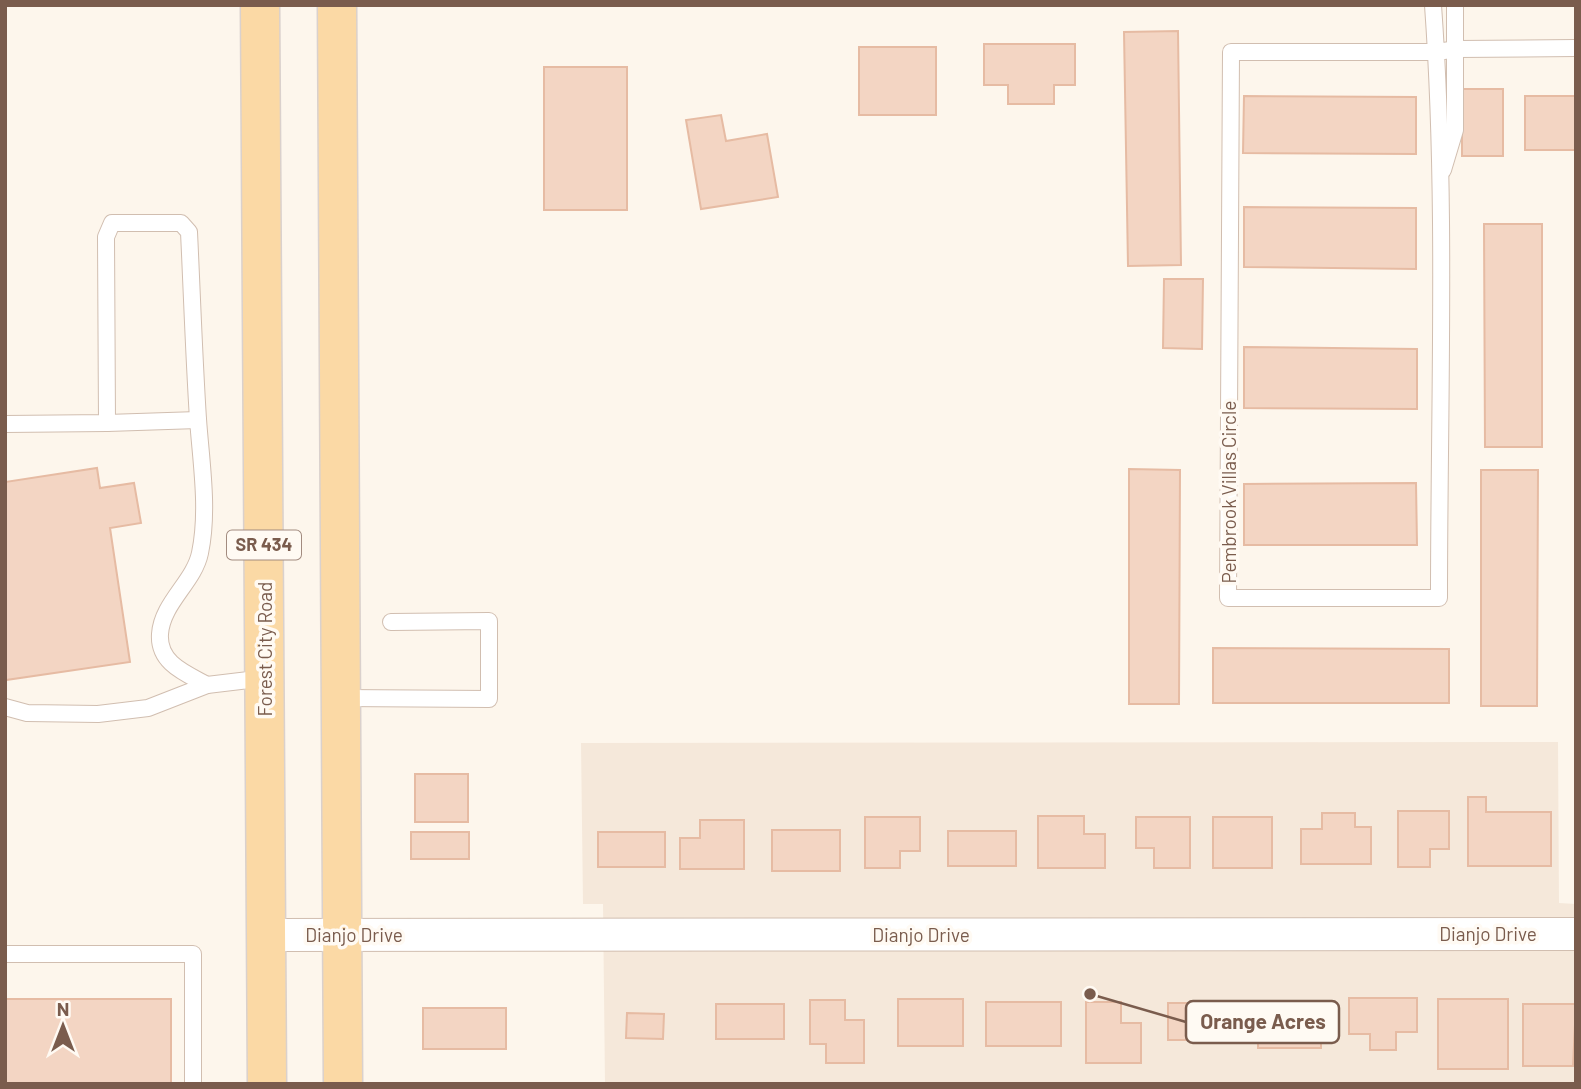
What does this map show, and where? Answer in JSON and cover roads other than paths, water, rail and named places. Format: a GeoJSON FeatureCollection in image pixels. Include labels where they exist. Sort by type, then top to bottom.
{"type":"FeatureCollection","features":[{"type":"Feature","properties":{"kind":"main road","name":"Forest City Road"},"geometry":{"type":"LineString","coordinates":[[260,5],[267,1084]]}},
{"type":"Feature","properties":{"kind":"main road"},"geometry":{"type":"LineString","coordinates":[[337,5],[344,1084]]}},
{"type":"Feature","properties":{"kind":"street","name":"Dianjo Drive"},"geometry":{"type":"LineString","coordinates":[[266,935],[1576,934]]}},
{"type":"Feature","properties":{"kind":"lane","name":"Pembrook Villas Circle"},"geometry":{"type":"LineString","coordinates":[[1433,5],[1437,52],[1438,598],[1228,598],[1231,52],[1437,52],[1457,49],[1576,48]]}},
{"type":"Feature","properties":{"kind":"lane","name":"Pembrook Villas Circle"},"geometry":{"type":"LineString","coordinates":[[1438,186],[1455,130],[1455,5]]}},
{"type":"Feature","properties":{"kind":"lane"},"geometry":{"type":"LineString","coordinates":[[107,423],[106,237],[112,223],[181,223],[188,232],[202,464],[200,555],[165,614],[160,634],[164,656],[175,668],[206,685]]}},
{"type":"Feature","properties":{"kind":"lane"},"geometry":{"type":"LineString","coordinates":[[5,424],[198,420]]}},
{"type":"Feature","properties":{"kind":"lane"},"geometry":{"type":"LineString","coordinates":[[341,698],[489,699],[489,621],[391,622]]}},
{"type":"Feature","properties":{"kind":"lane"},"geometry":{"type":"LineString","coordinates":[[5,707],[27,713],[98,714],[148,708],[206,685],[265,678]]}},
{"type":"Feature","properties":{"kind":"lane"},"geometry":{"type":"LineString","coordinates":[[5,954],[194,954],[193,1084]]}},
{"type":"Feature","properties":{"kind":"place","name":"Orange Acres"},"geometry":{"type":"Point","coordinates":[1090,994]}}]}
